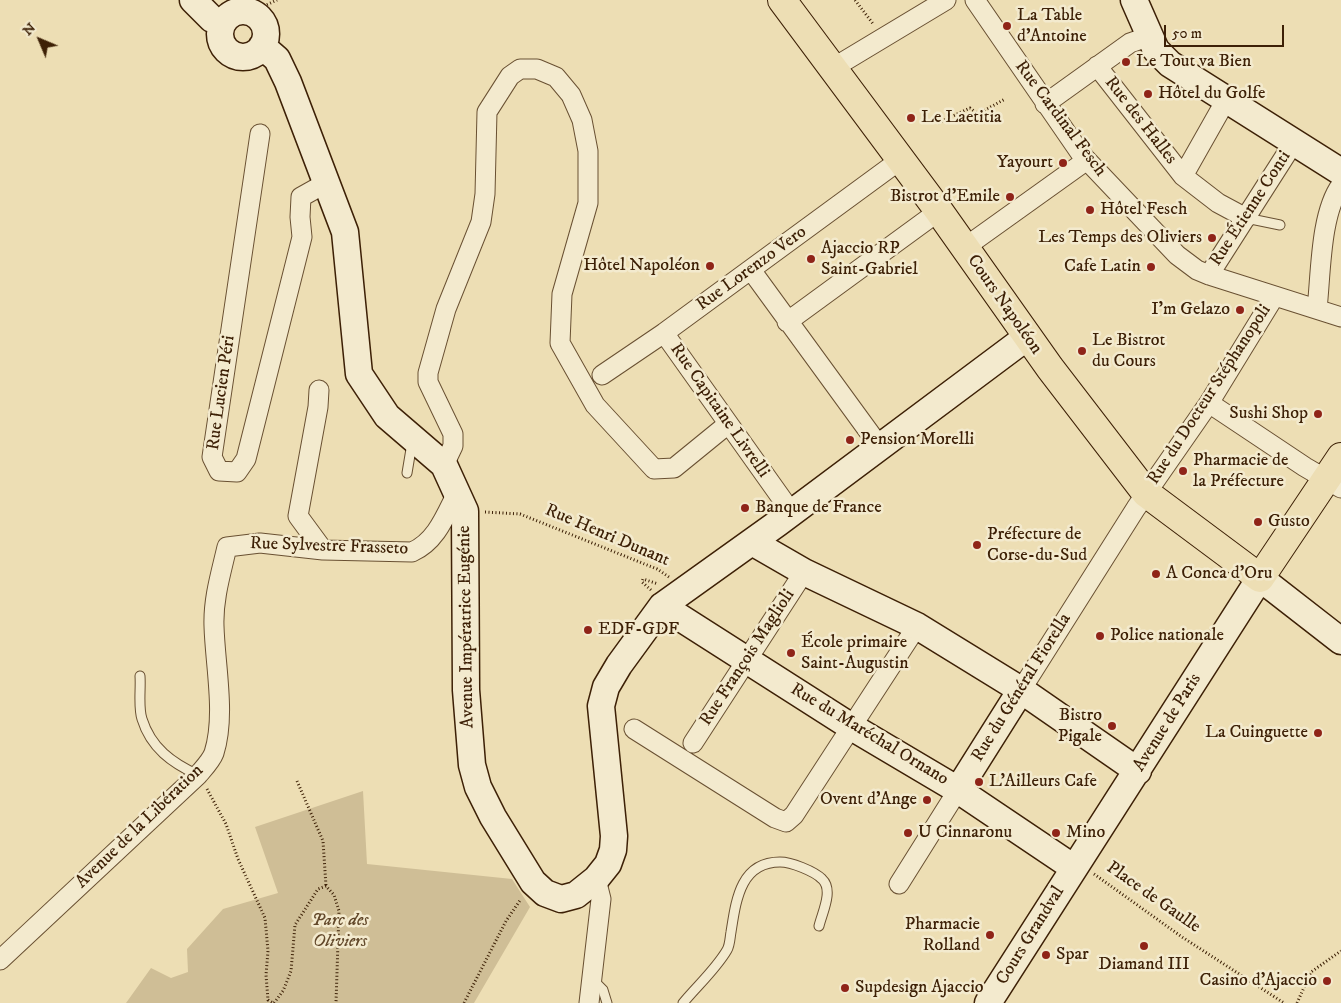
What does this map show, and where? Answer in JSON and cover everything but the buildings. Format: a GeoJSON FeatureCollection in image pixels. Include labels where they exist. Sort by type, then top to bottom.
{"type":"FeatureCollection","features":[{"type":"Feature","properties":{"kind":"main road"},"geometry":{"type":"LineString","coordinates":[[193,0],[212,19],[222,23]]}},
{"type":"Feature","properties":{"kind":"main road","name":"Cours Napoléon"},"geometry":{"type":"LineString","coordinates":[[782,0],[939,211],[1026,337],[1146,493],[1260,578]]}},
{"type":"Feature","properties":{"kind":"main road"},"geometry":{"type":"LineString","coordinates":[[1134,0],[1156,50],[1170,64],[1341,172]]}},
{"type":"Feature","properties":{"kind":"main road"},"geometry":{"type":"LineString","coordinates":[[250,6],[265,26],[266,38],[262,46],[251,55],[244,57],[229,52],[220,39],[222,23],[232,14],[250,6]]}},
{"type":"Feature","properties":{"kind":"main road","name":"Avenue Impératrice Eugénie"},"geometry":{"type":"LineString","coordinates":[[262,46],[277,59],[344,232],[359,374],[387,416],[444,465],[461,501],[466,690],[472,765],[478,787],[493,817],[533,882],[545,893],[561,899],[576,895],[596,879],[608,864],[613,850],[614,836],[601,706],[606,687],[619,665],[662,606],[792,513],[1026,337]]}},
{"type":"Feature","properties":{"kind":"main road"},"geometry":{"type":"LineString","coordinates":[[1336,474],[1260,578],[1341,641]]}},
{"type":"Feature","properties":{"kind":"main road"},"geometry":{"type":"LineString","coordinates":[[752,542],[804,572],[917,626],[1021,690],[1138,771]]}},
{"type":"Feature","properties":{"kind":"main road","name":"Avenue de Paris"},"geometry":{"type":"LineString","coordinates":[[1080,868],[1138,771],[1260,578]]}},
{"type":"Feature","properties":{"kind":"main road","name":"Rue du Maréchal Ornano"},"geometry":{"type":"LineString","coordinates":[[662,606],[850,726],[958,790],[1080,868]]}},
{"type":"Feature","properties":{"kind":"main road","name":"Rue du Général Fiorella"},"geometry":{"type":"LineString","coordinates":[[958,790],[1021,690]]}},
{"type":"Feature","properties":{"kind":"main road","name":"Cours Grandval"},"geometry":{"type":"LineString","coordinates":[[988,1003],[1080,868]]}},
{"type":"Feature","properties":{"kind":"street"},"geometry":{"type":"LineString","coordinates":[[833,68],[946,0]]}},
{"type":"Feature","properties":{"kind":"street","name":"Rue Cardinal Fesch"},"geometry":{"type":"LineString","coordinates":[[975,0],[1045,104],[1087,160],[1177,255],[1197,270],[1209,275],[1341,317]]}},
{"type":"Feature","properties":{"kind":"street"},"geometry":{"type":"LineString","coordinates":[[1045,104],[1130,43],[1150,36]]}},
{"type":"Feature","properties":{"kind":"street","name":"Rue des Halles"},"geometry":{"type":"LineString","coordinates":[[1098,66],[1183,176],[1218,203],[1246,218]]}},
{"type":"Feature","properties":{"kind":"street"},"geometry":{"type":"LineString","coordinates":[[444,465],[453,446],[454,434],[428,382],[428,373],[446,309],[481,222],[485,194],[487,112],[510,76],[520,69],[537,69],[556,77],[571,95],[582,120],[588,151],[588,203],[562,294],[560,343],[595,406],[654,470],[674,468],[728,424]]}},
{"type":"Feature","properties":{"kind":"street","name":"Rue des Halles"},"geometry":{"type":"LineString","coordinates":[[1183,176],[1226,100]]}},
{"type":"Feature","properties":{"kind":"street","name":"Rue Lucien Péri"},"geometry":{"type":"LineString","coordinates":[[260,134],[212,457],[219,471],[237,472],[246,459],[302,237],[301,197],[326,183]]}},
{"type":"Feature","properties":{"kind":"street","name":"Rue Étienne Conti"},"geometry":{"type":"LineString","coordinates":[[1209,275],[1294,142]]}},
{"type":"Feature","properties":{"kind":"street","name":"Rue Lorenzo Vero"},"geometry":{"type":"LineString","coordinates":[[602,375],[664,334],[900,160]]}},
{"type":"Feature","properties":{"kind":"street"},"geometry":{"type":"LineString","coordinates":[[964,248],[1087,160]]}},
{"type":"Feature","properties":{"kind":"street"},"geometry":{"type":"LineString","coordinates":[[1317,309],[1326,228],[1335,194],[1341,185]]}},
{"type":"Feature","properties":{"kind":"street"},"geometry":{"type":"LineString","coordinates":[[787,322],[939,211]]}},
{"type":"Feature","properties":{"kind":"street"},"geometry":{"type":"LineString","coordinates":[[751,270],[787,322],[880,447]]}},
{"type":"Feature","properties":{"kind":"street","name":"Rue du Docteur Stéphanopoli"},"geometry":{"type":"LineString","coordinates":[[1146,493],[1209,403],[1274,297]]}},
{"type":"Feature","properties":{"kind":"street","name":"Rue Capitaine Livrelli"},"geometry":{"type":"LineString","coordinates":[[664,334],[792,513]]}},
{"type":"Feature","properties":{"kind":"street"},"geometry":{"type":"LineString","coordinates":[[318,390],[318,407],[298,516],[323,550]]}},
{"type":"Feature","properties":{"kind":"street"},"geometry":{"type":"LineString","coordinates":[[1209,403],[1305,468],[1336,474]]}},
{"type":"Feature","properties":{"kind":"street","name":"Rue du Général Fiorella"},"geometry":{"type":"LineString","coordinates":[[1021,690],[1146,493]]}},
{"type":"Feature","properties":{"kind":"street","name":"Rue Sylvestre Frasseto"},"geometry":{"type":"LineString","coordinates":[[227,547],[260,543],[323,550],[412,552],[425,546],[461,501]]}},
{"type":"Feature","properties":{"kind":"street","name":"Avenue de la Libération"},"geometry":{"type":"LineString","coordinates":[[0,960],[198,775],[213,755],[218,730],[214,618],[215,595],[227,547]]}},
{"type":"Feature","properties":{"kind":"street","name":"Rue François Maglioli"},"geometry":{"type":"LineString","coordinates":[[693,743],[804,572]]}},
{"type":"Feature","properties":{"kind":"street"},"geometry":{"type":"LineString","coordinates":[[634,729],[775,818],[786,822],[794,815],[850,726],[917,626]]}},
{"type":"Feature","properties":{"kind":"street","name":"Rue du Général Fiorella"},"geometry":{"type":"LineString","coordinates":[[900,884],[958,790]]}},
{"type":"Feature","properties":{"kind":"street"},"geometry":{"type":"LineString","coordinates":[[589,1003],[601,899],[596,879]]}},
{"type":"Feature","properties":{"kind":"lane"},"geometry":{"type":"LineString","coordinates":[[1246,218],[1280,225]]}},
{"type":"Feature","properties":{"kind":"lane"},"geometry":{"type":"LineString","coordinates":[[407,473],[413,440]]}},
{"type":"Feature","properties":{"kind":"lane"},"geometry":{"type":"LineString","coordinates":[[140,676],[142,718],[156,746],[174,763],[198,775]]}},
{"type":"Feature","properties":{"kind":"lane"},"geometry":{"type":"LineString","coordinates":[[683,1003],[728,949],[738,894],[742,884],[759,866],[772,862],[786,862],[821,877],[826,882],[828,892],[818,926]]}},
{"type":"Feature","properties":{"kind":"lane"},"geometry":{"type":"LineString","coordinates":[[593,980],[603,990],[607,1003]]}},
{"type":"Feature","properties":{"kind":"path"},"geometry":{"type":"LineString","coordinates":[[250,6],[277,0]]}},
{"type":"Feature","properties":{"kind":"path"},"geometry":{"type":"LineString","coordinates":[[855,0],[883,38]]}},
{"type":"Feature","properties":{"kind":"path"},"geometry":{"type":"LineString","coordinates":[[938,123],[970,108],[978,114],[1005,99]]}},
{"type":"Feature","properties":{"kind":"path","name":"Rue Henri Dunant"},"geometry":{"type":"LineString","coordinates":[[461,501],[520,514],[658,569],[671,578],[664,585],[643,579],[642,582],[657,595],[662,606]]}},
{"type":"Feature","properties":{"kind":"path"},"geometry":{"type":"LineString","coordinates":[[198,775],[226,824],[238,859],[265,918],[268,951],[266,975],[268,1000],[274,1003],[283,990],[291,971],[296,925],[318,889],[326,886]]}},
{"type":"Feature","properties":{"kind":"path"},"geometry":{"type":"LineString","coordinates":[[297,781],[323,841],[326,886],[334,895],[339,911],[336,1003]]}},
{"type":"Feature","properties":{"kind":"path","name":"Place de Gaulle"},"geometry":{"type":"LineString","coordinates":[[1080,868],[1284,1003]]}},
{"type":"Feature","properties":{"kind":"path"},"geometry":{"type":"LineString","coordinates":[[464,1003],[506,921],[533,882]]}},
{"type":"Feature","properties":{"kind":"path"},"geometry":{"type":"LineString","coordinates":[[1297,1003],[1311,972],[1341,951]]}},
{"type":"Feature","properties":{"kind":"green space","name":"Parc des Oliviers"},"geometry":{"type":"Polygon","coordinates":[[[363,791],[367,864],[512,879],[530,907],[474,1003],[126,1003],[151,968],[171,978],[188,972],[187,949],[223,909],[278,893],[255,827],[363,791]]]}},
{"type":"Feature","properties":{"kind":"place","name":"La Table d'Antoine"},"geometry":{"type":"Point","coordinates":[1007,26]}},
{"type":"Feature","properties":{"kind":"place","name":"Le Tout va Bien"},"geometry":{"type":"Point","coordinates":[1126,62]}},
{"type":"Feature","properties":{"kind":"place","name":"Hôtel du Golfe"},"geometry":{"type":"Point","coordinates":[1148,94]}},
{"type":"Feature","properties":{"kind":"place","name":"Le Laetitia"},"geometry":{"type":"Point","coordinates":[911,118]}},
{"type":"Feature","properties":{"kind":"place","name":"Yayourt"},"geometry":{"type":"Point","coordinates":[1063,163]}},
{"type":"Feature","properties":{"kind":"place","name":"Bistrot d'Emile"},"geometry":{"type":"Point","coordinates":[1010,197]}},
{"type":"Feature","properties":{"kind":"place","name":"Hôtel Fesch"},"geometry":{"type":"Point","coordinates":[1090,210]}},
{"type":"Feature","properties":{"kind":"place","name":"Les Temps des Oliviers"},"geometry":{"type":"Point","coordinates":[1212,238]}},
{"type":"Feature","properties":{"kind":"place","name":"Ajaccio RP Saint-Gabriel"},"geometry":{"type":"Point","coordinates":[811,259]}},
{"type":"Feature","properties":{"kind":"place","name":"Hôtel Napoléon"},"geometry":{"type":"Point","coordinates":[710,266]}},
{"type":"Feature","properties":{"kind":"place","name":"Cafe Latin"},"geometry":{"type":"Point","coordinates":[1151,267]}},
{"type":"Feature","properties":{"kind":"place","name":"I'm Gelazo"},"geometry":{"type":"Point","coordinates":[1240,310]}},
{"type":"Feature","properties":{"kind":"place","name":"Le Bistrot du Cours"},"geometry":{"type":"Point","coordinates":[1082,351]}},
{"type":"Feature","properties":{"kind":"place","name":"Sushi Shop"},"geometry":{"type":"Point","coordinates":[1318,414]}},
{"type":"Feature","properties":{"kind":"place","name":"Pension Morelli"},"geometry":{"type":"Point","coordinates":[850,440]}},
{"type":"Feature","properties":{"kind":"place","name":"Pharmacie de la Préfecture"},"geometry":{"type":"Point","coordinates":[1183,471]}},
{"type":"Feature","properties":{"kind":"place","name":"Banque de France"},"geometry":{"type":"Point","coordinates":[745,508]}},
{"type":"Feature","properties":{"kind":"place","name":"Gusto"},"geometry":{"type":"Point","coordinates":[1258,522]}},
{"type":"Feature","properties":{"kind":"place","name":"Préfecture de Corse-du-Sud"},"geometry":{"type":"Point","coordinates":[977,545]}},
{"type":"Feature","properties":{"kind":"place","name":"A Conca d'Oru"},"geometry":{"type":"Point","coordinates":[1156,574]}},
{"type":"Feature","properties":{"kind":"place","name":"EDF-GDF"},"geometry":{"type":"Point","coordinates":[588,630]}},
{"type":"Feature","properties":{"kind":"place","name":"Police nationale"},"geometry":{"type":"Point","coordinates":[1100,636]}},
{"type":"Feature","properties":{"kind":"place","name":"École primaire Saint-Augustin"},"geometry":{"type":"Point","coordinates":[791,653]}},
{"type":"Feature","properties":{"kind":"place","name":"Bistro Pigale"},"geometry":{"type":"Point","coordinates":[1112,726]}},
{"type":"Feature","properties":{"kind":"place","name":"La Cuinguette"},"geometry":{"type":"Point","coordinates":[1318,733]}},
{"type":"Feature","properties":{"kind":"place","name":"L'Ailleurs Cafe"},"geometry":{"type":"Point","coordinates":[979,782]}},
{"type":"Feature","properties":{"kind":"place","name":"Ovent d'Ange"},"geometry":{"type":"Point","coordinates":[927,800]}},
{"type":"Feature","properties":{"kind":"place","name":"U Cinnaronu"},"geometry":{"type":"Point","coordinates":[908,833]}},
{"type":"Feature","properties":{"kind":"place","name":"Mino"},"geometry":{"type":"Point","coordinates":[1056,833]}},
{"type":"Feature","properties":{"kind":"place","name":"Pharmacie Rolland"},"geometry":{"type":"Point","coordinates":[990,935]}},
{"type":"Feature","properties":{"kind":"place","name":"Diamand III"},"geometry":{"type":"Point","coordinates":[1144,946]}},
{"type":"Feature","properties":{"kind":"place","name":"Spar"},"geometry":{"type":"Point","coordinates":[1046,955]}},
{"type":"Feature","properties":{"kind":"place","name":"Casino d'Ajaccio"},"geometry":{"type":"Point","coordinates":[1327,981]}},
{"type":"Feature","properties":{"kind":"place","name":"Supdesign Ajaccio"},"geometry":{"type":"Point","coordinates":[845,988]}}]}
